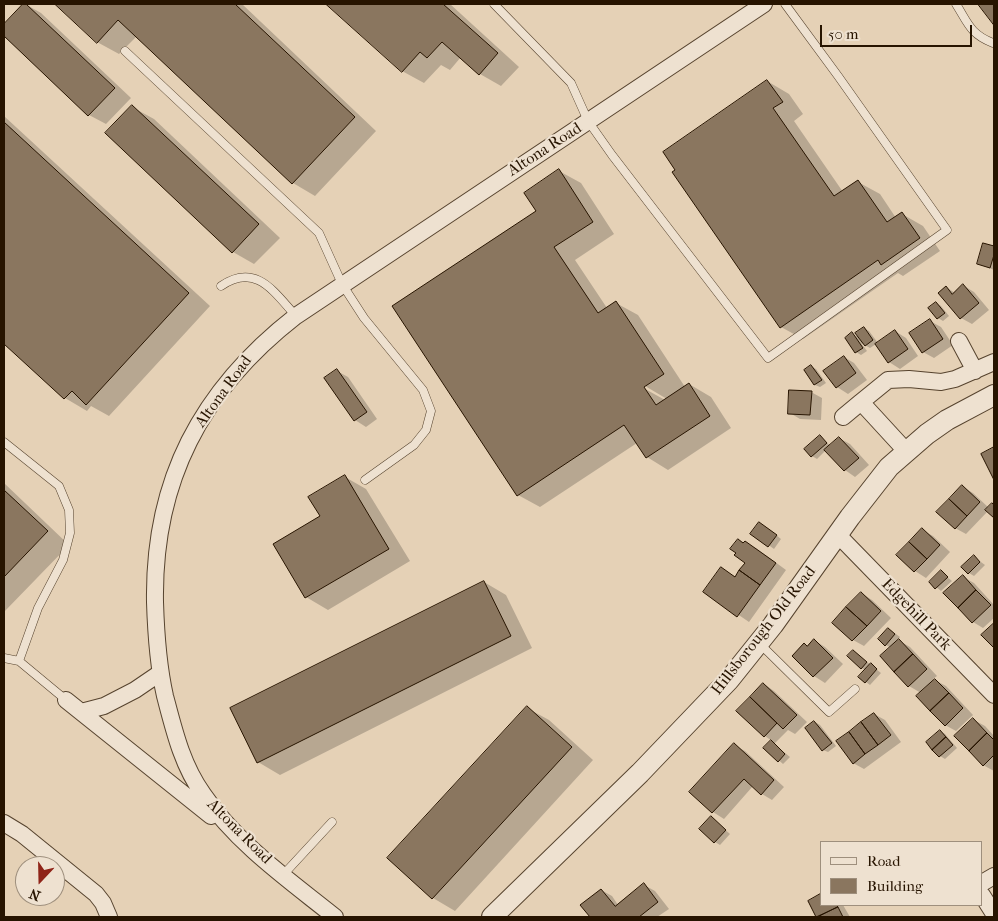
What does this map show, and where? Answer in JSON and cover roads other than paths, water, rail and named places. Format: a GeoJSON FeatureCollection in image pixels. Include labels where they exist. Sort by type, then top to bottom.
{"type":"FeatureCollection","features":[{"type":"Feature","properties":{"kind":"street","name":"Altona Road"},"geometry":{"type":"LineString","coordinates":[[335,917],[250,847],[225,822],[202,794],[186,765],[174,732],[160,673],[156,639],[157,553],[162,520],[177,468],[189,440],[230,377],[253,352],[296,316],[764,4]]}},
{"type":"Feature","properties":{"kind":"street"},"geometry":{"type":"LineString","coordinates":[[960,341],[975,370]]}},
{"type":"Feature","properties":{"kind":"street"},"geometry":{"type":"LineString","coordinates":[[843,417],[888,380],[942,382],[956,379],[994,362]]}},
{"type":"Feature","properties":{"kind":"street","name":"Hillsborough Old Road"},"geometry":{"type":"LineString","coordinates":[[492,917],[640,773],[729,680],[759,643],[871,489],[890,467],[906,451],[947,420],[994,395]]}},
{"type":"Feature","properties":{"kind":"street"},"geometry":{"type":"LineString","coordinates":[[861,402],[906,451]]}},
{"type":"Feature","properties":{"kind":"street","name":"Edgehill Park"},"geometry":{"type":"LineString","coordinates":[[838,534],[994,695]]}},
{"type":"Feature","properties":{"kind":"street"},"geometry":{"type":"LineString","coordinates":[[81,712],[104,706],[135,690],[160,673]]}},
{"type":"Feature","properties":{"kind":"street"},"geometry":{"type":"LineString","coordinates":[[66,700],[250,847]]}},
{"type":"Feature","properties":{"kind":"street"},"geometry":{"type":"LineString","coordinates":[[4,823],[22,834],[96,894],[103,903],[109,917]]}},
{"type":"Feature","properties":{"kind":"street"},"geometry":{"type":"LineString","coordinates":[[983,883],[994,876]]}},
{"type":"Feature","properties":{"kind":"street"},"geometry":{"type":"LineString","coordinates":[[983,897],[994,914]]}},
{"type":"Feature","properties":{"kind":"lane"},"geometry":{"type":"LineString","coordinates":[[494,4],[571,83],[588,121],[612,155],[768,358],[946,230],[785,4]]}},
{"type":"Feature","properties":{"kind":"lane"},"geometry":{"type":"LineString","coordinates":[[956,4],[973,32],[979,38],[993,43]]}},
{"type":"Feature","properties":{"kind":"lane"},"geometry":{"type":"LineString","coordinates":[[125,50],[319,233],[342,284],[364,318],[422,390],[431,411],[426,430],[414,445],[365,480]]}},
{"type":"Feature","properties":{"kind":"lane"},"geometry":{"type":"LineString","coordinates":[[221,286],[232,279],[249,276],[266,283],[296,316]]}},
{"type":"Feature","properties":{"kind":"lane"},"geometry":{"type":"LineString","coordinates":[[4,442],[58,486],[69,510],[70,533],[63,560],[38,608],[19,661]]}},
{"type":"Feature","properties":{"kind":"lane"},"geometry":{"type":"LineString","coordinates":[[759,643],[829,712],[855,689]]}},
{"type":"Feature","properties":{"kind":"lane"},"geometry":{"type":"LineString","coordinates":[[4,658],[19,661],[66,700]]}},
{"type":"Feature","properties":{"kind":"lane"},"geometry":{"type":"LineString","coordinates":[[283,875],[332,822]]}}]}
